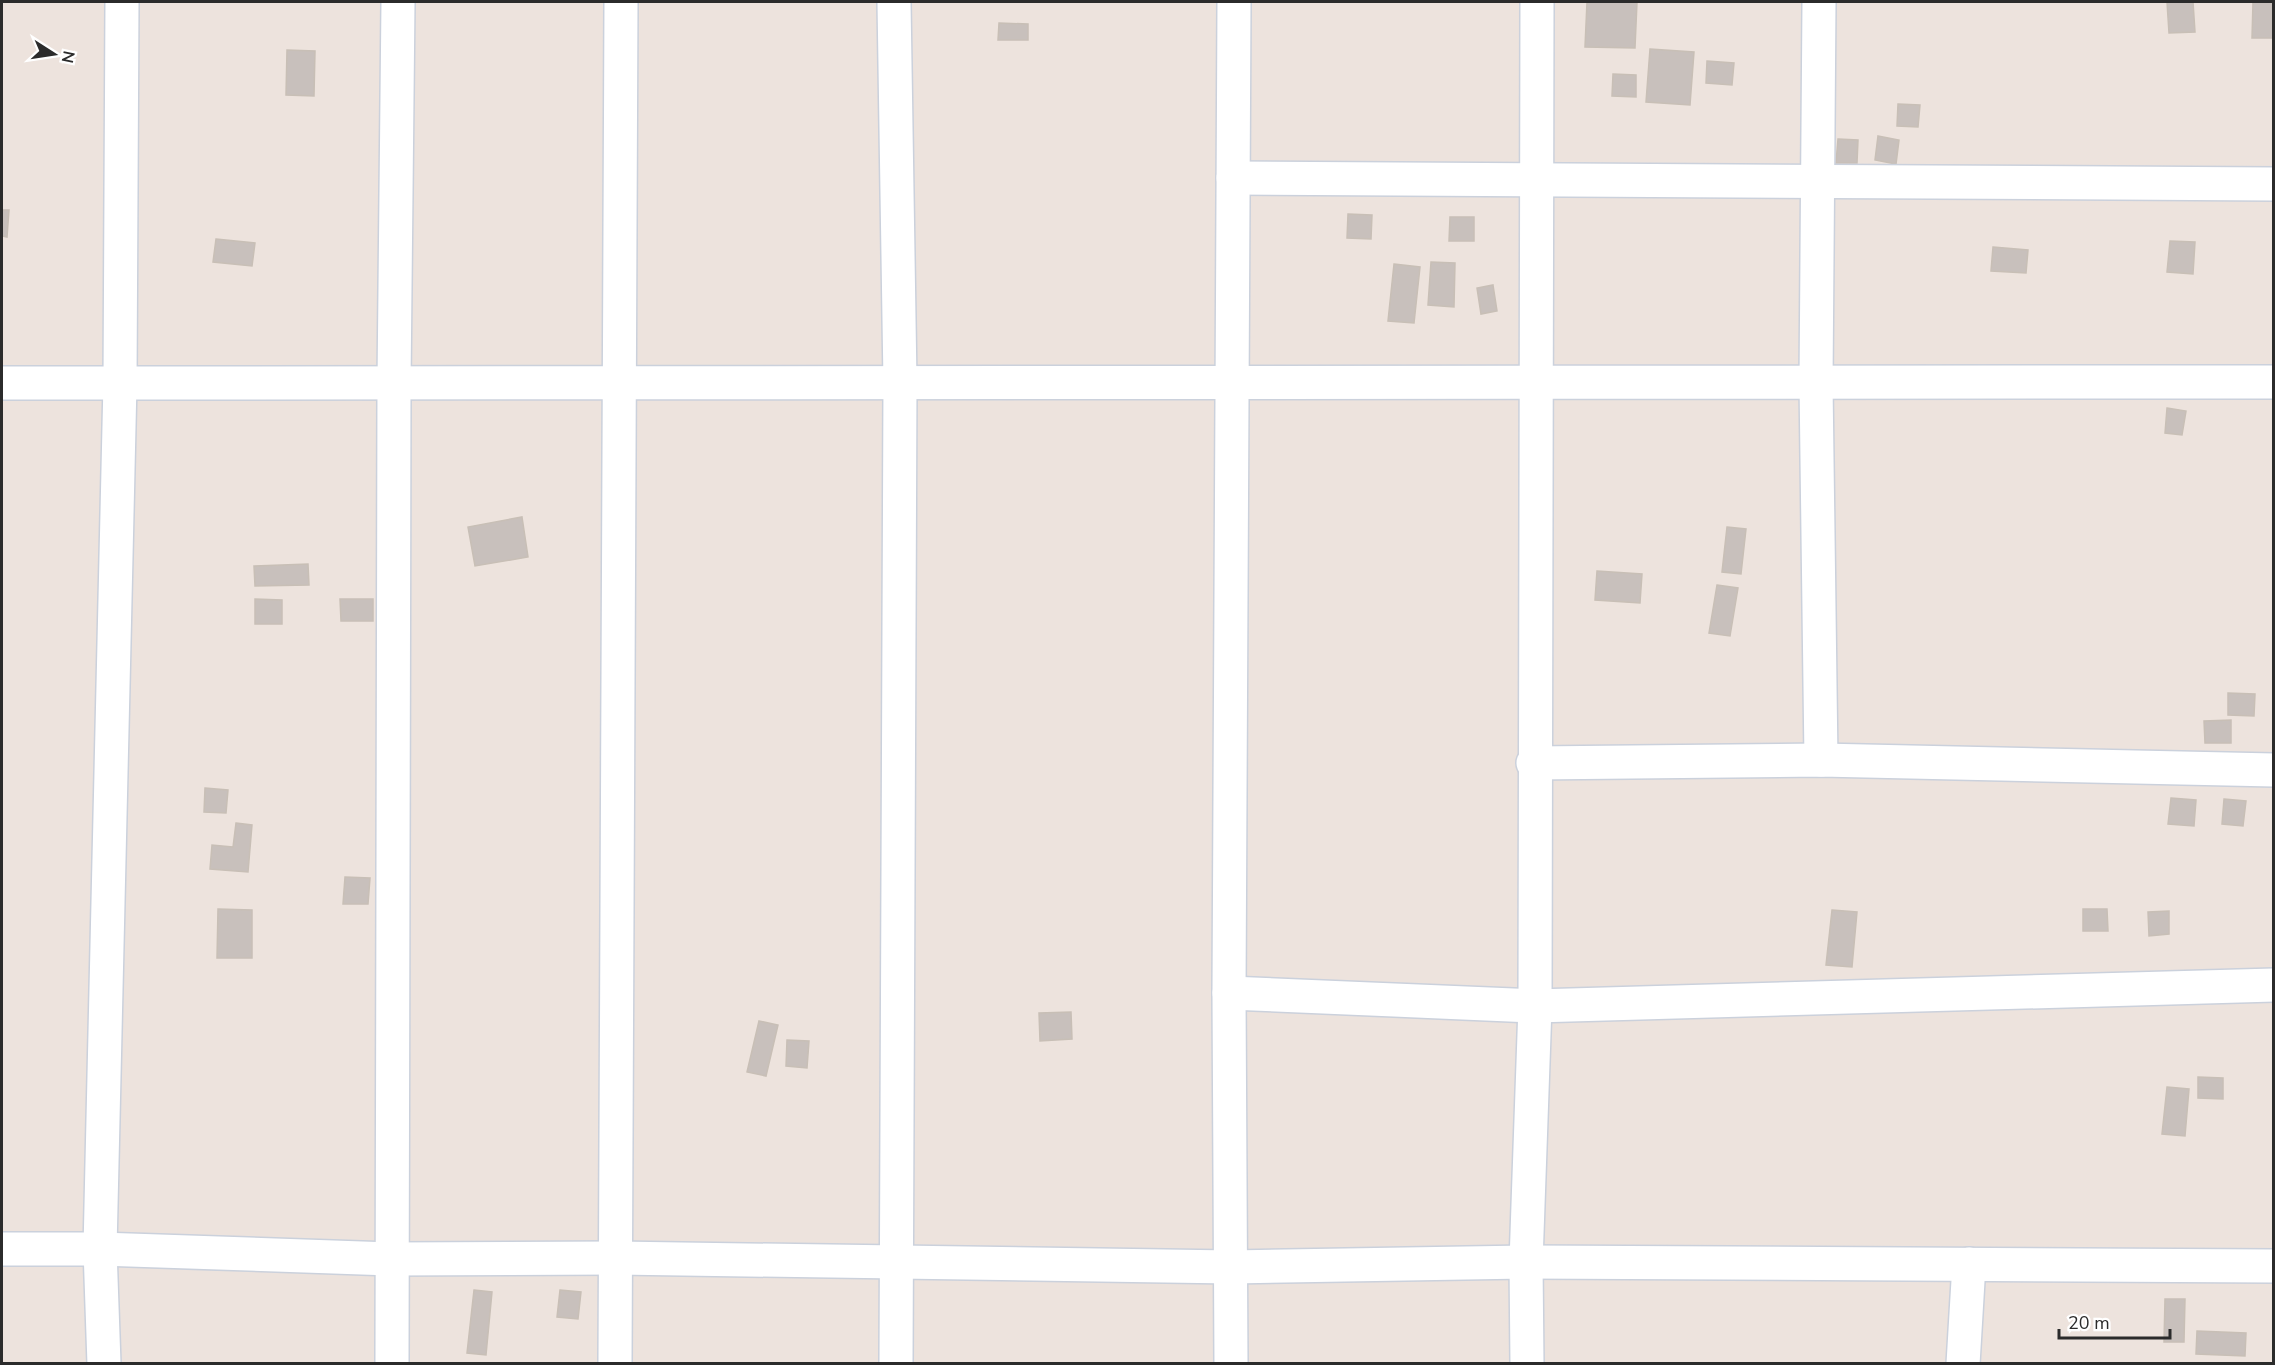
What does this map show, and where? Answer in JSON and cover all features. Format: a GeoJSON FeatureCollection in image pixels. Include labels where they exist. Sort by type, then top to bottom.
{"type":"FeatureCollection","features":[{"type":"Feature","properties":{"kind":"street"},"geometry":{"type":"LineString","coordinates":[[104,1364],[100,1249],[120,383],[122,2]]}},
{"type":"Feature","properties":{"kind":"street"},"geometry":{"type":"LineString","coordinates":[[392,1364],[394,383],[398,2]]}},
{"type":"Feature","properties":{"kind":"street"},"geometry":{"type":"LineString","coordinates":[[615,1364],[617,382],[621,2]]}},
{"type":"Feature","properties":{"kind":"street"},"geometry":{"type":"LineString","coordinates":[[894,2],[900,382],[896,1364]]}},
{"type":"Feature","properties":{"kind":"street"},"geometry":{"type":"LineString","coordinates":[[1231,1364],[1229,993],[1234,2]]}},
{"type":"Feature","properties":{"kind":"street"},"geometry":{"type":"LineString","coordinates":[[1527,1364],[1526,1262],[1534,1006],[1533,764],[1538,2]]}},
{"type":"Feature","properties":{"kind":"street"},"geometry":{"type":"LineString","coordinates":[[1819,2],[1816,382],[1821,760]]}},
{"type":"Feature","properties":{"kind":"street"},"geometry":{"type":"LineString","coordinates":[[1233,178],[2274,184]]}},
{"type":"Feature","properties":{"kind":"street"},"geometry":{"type":"LineString","coordinates":[[2,383],[2274,382]]}},
{"type":"Feature","properties":{"kind":"street"},"geometry":{"type":"LineString","coordinates":[[1533,764],[1821,760],[2274,770]]}},
{"type":"Feature","properties":{"kind":"street"},"geometry":{"type":"LineString","coordinates":[[1229,993],[1534,1006],[2274,985]]}},
{"type":"Feature","properties":{"kind":"street"},"geometry":{"type":"LineString","coordinates":[[2,1249],[100,1249],[391,1260],[617,1258],[1232,1267],[1526,1262],[2274,1266]]}},
{"type":"Feature","properties":{"kind":"street"},"geometry":{"type":"LineString","coordinates":[[1963,1364],[1969,1264]]}},
{"type":"Feature","properties":{"kind":"building"},"geometry":{"type":"Polygon","coordinates":[[[1587,2],[1637,2],[1635,48],[1585,47],[1587,2]]]}},
{"type":"Feature","properties":{"kind":"building"},"geometry":{"type":"Polygon","coordinates":[[[2167,2],[2193,2],[2195,32],[2169,33],[2167,2]]]}},
{"type":"Feature","properties":{"kind":"building"},"geometry":{"type":"Polygon","coordinates":[[[2253,2],[2274,2],[2274,38],[2252,38],[2253,2]]]}},
{"type":"Feature","properties":{"kind":"building"},"geometry":{"type":"Polygon","coordinates":[[[999,23],[1028,24],[1028,40],[998,40],[999,23]]]}},
{"type":"Feature","properties":{"kind":"building"},"geometry":{"type":"Polygon","coordinates":[[[1650,49],[1694,52],[1690,105],[1646,102],[1650,49]]]}},
{"type":"Feature","properties":{"kind":"building"},"geometry":{"type":"Polygon","coordinates":[[[287,50],[315,51],[314,96],[286,95],[287,50]]]}},
{"type":"Feature","properties":{"kind":"building"},"geometry":{"type":"Polygon","coordinates":[[[1707,61],[1734,63],[1732,85],[1706,83],[1707,61]]]}},
{"type":"Feature","properties":{"kind":"building"},"geometry":{"type":"Polygon","coordinates":[[[1613,74],[1636,75],[1636,97],[1612,96],[1613,74]]]}},
{"type":"Feature","properties":{"kind":"building"},"geometry":{"type":"Polygon","coordinates":[[[1898,104],[1920,105],[1918,127],[1897,126],[1898,104]]]}},
{"type":"Feature","properties":{"kind":"building"},"geometry":{"type":"Polygon","coordinates":[[[1878,136],[1899,140],[1896,164],[1875,160],[1878,136]]]}},
{"type":"Feature","properties":{"kind":"building"},"geometry":{"type":"Polygon","coordinates":[[[1838,139],[1858,140],[1857,163],[1836,163],[1838,139]]]}},
{"type":"Feature","properties":{"kind":"building"},"geometry":{"type":"Polygon","coordinates":[[[2,210],[9,210],[7,237],[2,236],[2,210]]]}},
{"type":"Feature","properties":{"kind":"building"},"geometry":{"type":"Polygon","coordinates":[[[1348,214],[1372,215],[1371,239],[1347,238],[1348,214]]]}},
{"type":"Feature","properties":{"kind":"building"},"geometry":{"type":"Polygon","coordinates":[[[1450,217],[1474,217],[1474,241],[1449,241],[1450,217]]]}},
{"type":"Feature","properties":{"kind":"building"},"geometry":{"type":"Polygon","coordinates":[[[216,239],[255,243],[252,266],[213,262],[216,239]]]}},
{"type":"Feature","properties":{"kind":"building"},"geometry":{"type":"Polygon","coordinates":[[[2170,241],[2195,242],[2193,274],[2167,272],[2170,241]]]}},
{"type":"Feature","properties":{"kind":"building"},"geometry":{"type":"Polygon","coordinates":[[[1993,247],[2028,250],[2026,273],[1991,271],[1993,247]]]}},
{"type":"Feature","properties":{"kind":"building"},"geometry":{"type":"Polygon","coordinates":[[[1431,262],[1455,263],[1454,307],[1428,305],[1431,262]]]}},
{"type":"Feature","properties":{"kind":"building"},"geometry":{"type":"Polygon","coordinates":[[[1394,264],[1420,267],[1414,323],[1388,321],[1394,264]]]}},
{"type":"Feature","properties":{"kind":"building"},"geometry":{"type":"Polygon","coordinates":[[[1493,285],[1497,311],[1481,314],[1477,288],[1493,285]]]}},
{"type":"Feature","properties":{"kind":"building"},"geometry":{"type":"Polygon","coordinates":[[[2167,408],[2186,411],[2182,435],[2165,433],[2167,408]]]}},
{"type":"Feature","properties":{"kind":"building"},"geometry":{"type":"Polygon","coordinates":[[[522,517],[528,557],[475,566],[468,527],[522,517]]]}},
{"type":"Feature","properties":{"kind":"building"},"geometry":{"type":"Polygon","coordinates":[[[1727,527],[1746,529],[1741,574],[1722,572],[1727,527]]]}},
{"type":"Feature","properties":{"kind":"building"},"geometry":{"type":"Polygon","coordinates":[[[308,564],[309,585],[255,586],[254,566],[308,564]]]}},
{"type":"Feature","properties":{"kind":"building"},"geometry":{"type":"Polygon","coordinates":[[[1597,571],[1642,574],[1640,603],[1595,600],[1597,571]]]}},
{"type":"Feature","properties":{"kind":"building"},"geometry":{"type":"Polygon","coordinates":[[[1717,585],[1738,588],[1730,636],[1709,633],[1717,585]]]}},
{"type":"Feature","properties":{"kind":"building"},"geometry":{"type":"Polygon","coordinates":[[[255,599],[282,600],[282,624],[255,624],[255,599]]]}},
{"type":"Feature","properties":{"kind":"building"},"geometry":{"type":"Polygon","coordinates":[[[340,599],[373,599],[373,621],[341,621],[340,599]]]}},
{"type":"Feature","properties":{"kind":"building"},"geometry":{"type":"Polygon","coordinates":[[[2228,693],[2255,694],[2254,716],[2228,715],[2228,693]]]}},
{"type":"Feature","properties":{"kind":"building"},"geometry":{"type":"Polygon","coordinates":[[[2231,720],[2231,743],[2205,743],[2204,721],[2231,720]]]}},
{"type":"Feature","properties":{"kind":"building"},"geometry":{"type":"Polygon","coordinates":[[[205,788],[228,790],[226,813],[204,812],[205,788]]]}},
{"type":"Feature","properties":{"kind":"building"},"geometry":{"type":"Polygon","coordinates":[[[2171,798],[2196,800],[2194,826],[2168,824],[2171,798]]]}},
{"type":"Feature","properties":{"kind":"building"},"geometry":{"type":"Polygon","coordinates":[[[2224,799],[2246,801],[2243,826],[2222,824],[2224,799]]]}},
{"type":"Feature","properties":{"kind":"building"},"geometry":{"type":"Polygon","coordinates":[[[236,823],[252,825],[248,872],[210,869],[212,845],[233,847],[236,823]]]}},
{"type":"Feature","properties":{"kind":"building"},"geometry":{"type":"Polygon","coordinates":[[[345,877],[370,878],[368,904],[343,904],[345,877]]]}},
{"type":"Feature","properties":{"kind":"building"},"geometry":{"type":"Polygon","coordinates":[[[218,909],[252,910],[252,958],[217,958],[218,909]]]}},
{"type":"Feature","properties":{"kind":"building"},"geometry":{"type":"Polygon","coordinates":[[[2083,909],[2107,909],[2108,931],[2083,931],[2083,909]]]}},
{"type":"Feature","properties":{"kind":"building"},"geometry":{"type":"Polygon","coordinates":[[[1832,910],[1857,912],[1852,967],[1826,965],[1832,910]]]}},
{"type":"Feature","properties":{"kind":"building"},"geometry":{"type":"Polygon","coordinates":[[[2169,911],[2169,934],[2149,936],[2148,912],[2169,911]]]}},
{"type":"Feature","properties":{"kind":"building"},"geometry":{"type":"Polygon","coordinates":[[[1071,1012],[1072,1039],[1040,1041],[1039,1013],[1071,1012]]]}},
{"type":"Feature","properties":{"kind":"building"},"geometry":{"type":"Polygon","coordinates":[[[759,1021],[778,1025],[766,1076],[747,1072],[759,1021]]]}},
{"type":"Feature","properties":{"kind":"building"},"geometry":{"type":"Polygon","coordinates":[[[787,1040],[809,1041],[807,1068],[786,1066],[787,1040]]]}},
{"type":"Feature","properties":{"kind":"building"},"geometry":{"type":"Polygon","coordinates":[[[2198,1077],[2223,1078],[2223,1099],[2198,1098],[2198,1077]]]}},
{"type":"Feature","properties":{"kind":"building"},"geometry":{"type":"Polygon","coordinates":[[[2167,1087],[2189,1089],[2185,1136],[2162,1134],[2167,1087]]]}},
{"type":"Feature","properties":{"kind":"building"},"geometry":{"type":"Polygon","coordinates":[[[474,1290],[492,1292],[486,1355],[467,1353],[474,1290]]]}},
{"type":"Feature","properties":{"kind":"building"},"geometry":{"type":"Polygon","coordinates":[[[560,1290],[581,1292],[578,1319],[557,1317],[560,1290]]]}},
{"type":"Feature","properties":{"kind":"building"},"geometry":{"type":"Polygon","coordinates":[[[2165,1299],[2185,1299],[2184,1342],[2164,1342],[2165,1299]]]}},
{"type":"Feature","properties":{"kind":"building"},"geometry":{"type":"Polygon","coordinates":[[[2197,1331],[2246,1333],[2245,1356],[2196,1354],[2197,1331]]]}}]}
